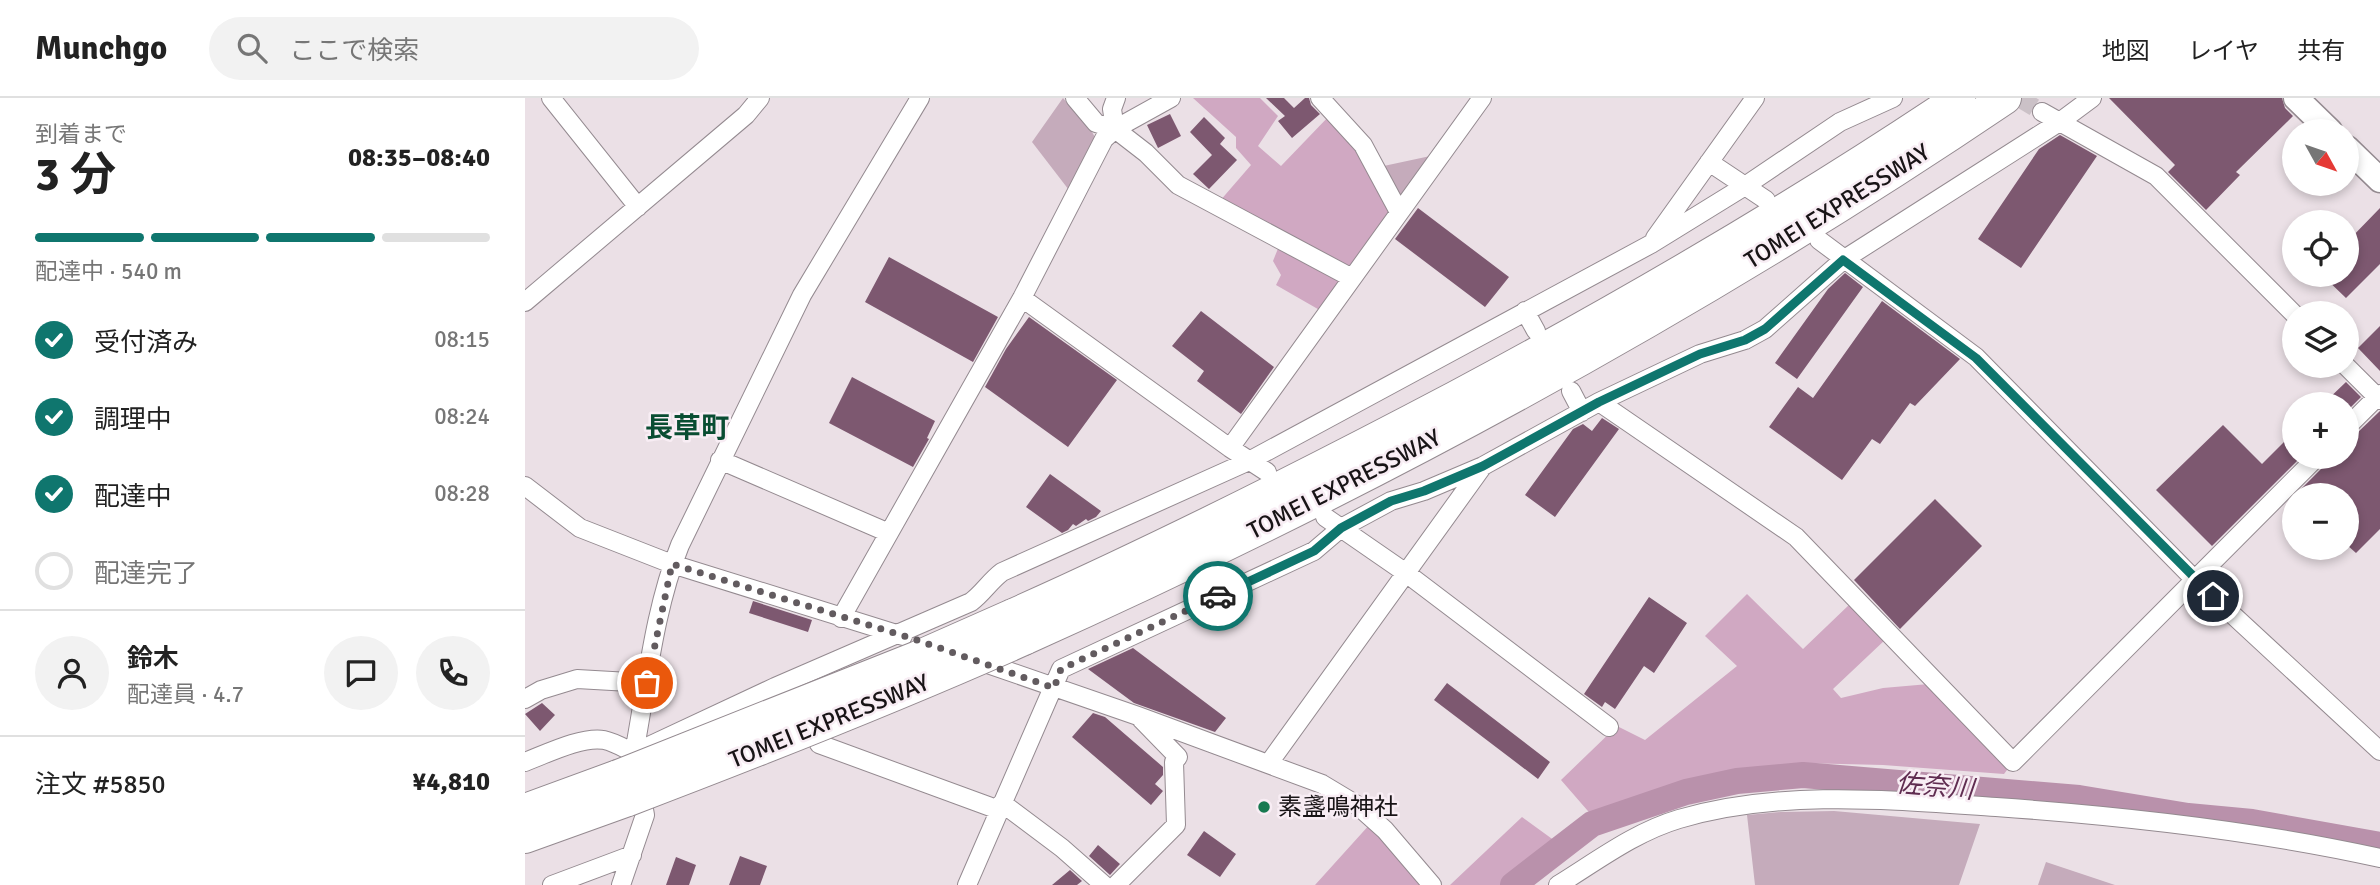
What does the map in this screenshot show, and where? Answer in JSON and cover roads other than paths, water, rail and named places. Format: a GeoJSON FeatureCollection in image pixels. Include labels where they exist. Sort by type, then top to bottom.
{"type":"FeatureCollection","features":[{"type":"Feature","properties":{"kind":"highway","name":"TOMEI EXPRESSWAY"},"geometry":{"type":"LineString","coordinates":[[525,810],[627,776],[782,741],[930,680],[1018,627],[1566,338],[1762,224],[1959,98]]}},
{"type":"Feature","properties":{"kind":"highway","name":"TOMEI EXPRESSWAY"},"geometry":{"type":"LineString","coordinates":[[1018,627],[1110,600],[1399,457],[1578,361],[1799,231],[1916,158],[2005,98]]}},
{"type":"Feature","properties":{"kind":"highway","name":"TOMEI EXPRESSWAY"},"geometry":{"type":"LineString","coordinates":[[525,837],[627,776]]}},
{"type":"Feature","properties":{"kind":"main road"},"geometry":{"type":"LineString","coordinates":[[2296,98],[2318,119]]}},
{"type":"Feature","properties":{"kind":"main road"},"geometry":{"type":"LineString","coordinates":[[2359,160],[2380,180]]}},
{"type":"Feature","properties":{"kind":"street"},"geometry":{"type":"LineString","coordinates":[[551,98],[638,206]]}},
{"type":"Feature","properties":{"kind":"street"},"geometry":{"type":"LineString","coordinates":[[525,302],[746,115],[759,98]]}},
{"type":"Feature","properties":{"kind":"street"},"geometry":{"type":"LineString","coordinates":[[627,776],[672,564],[802,295],[921,98]]}},
{"type":"Feature","properties":{"kind":"street"},"geometry":{"type":"LineString","coordinates":[[1075,98],[1097,123],[1115,129],[1146,153],[1178,185],[1352,278]]}},
{"type":"Feature","properties":{"kind":"street"},"geometry":{"type":"LineString","coordinates":[[1115,129],[1112,109],[1116,98]]}},
{"type":"Feature","properties":{"kind":"street"},"geometry":{"type":"LineString","coordinates":[[841,618],[1022,298],[1104,139],[1115,129],[1171,98]]}},
{"type":"Feature","properties":{"kind":"street"},"geometry":{"type":"LineString","coordinates":[[1321,98],[1363,145],[1399,212]]}},
{"type":"Feature","properties":{"kind":"street"},"geometry":{"type":"LineString","coordinates":[[1230,448],[1482,98]]}},
{"type":"Feature","properties":{"kind":"street"},"geometry":{"type":"LineString","coordinates":[[1651,244],[1755,98]]}},
{"type":"Feature","properties":{"kind":"street"},"geometry":{"type":"LineString","coordinates":[[627,776],[775,687],[971,603],[1002,572],[1249,461],[1651,244],[1745,186],[1840,122],[1893,98]]}},
{"type":"Feature","properties":{"kind":"street"},"geometry":{"type":"LineString","coordinates":[[967,885],[1061,669],[1314,551],[1341,528],[1391,501],[1424,491],[1483,466],[1599,402],[1700,354],[1745,340],[1765,329],[1843,260],[2061,121],[2092,98]]}},
{"type":"Feature","properties":{"kind":"street"},"geometry":{"type":"LineString","coordinates":[[2042,112],[2156,176],[2282,302]]}},
{"type":"Feature","properties":{"kind":"street"},"geometry":{"type":"LineString","coordinates":[[1709,162],[1766,200]]}},
{"type":"Feature","properties":{"kind":"street"},"geometry":{"type":"LineString","coordinates":[[1819,240],[1976,358],[2194,579],[2380,751]]}},
{"type":"Feature","properties":{"kind":"street"},"geometry":{"type":"LineString","coordinates":[[1022,298],[1267,472]]}},
{"type":"Feature","properties":{"kind":"street"},"geometry":{"type":"LineString","coordinates":[[1525,311],[1536,331]]}},
{"type":"Feature","properties":{"kind":"street"},"geometry":{"type":"LineString","coordinates":[[2359,378],[2379,397],[2359,416]]}},
{"type":"Feature","properties":{"kind":"street"},"geometry":{"type":"LineString","coordinates":[[1571,391],[1582,411]]}},
{"type":"Feature","properties":{"kind":"street"},"geometry":{"type":"LineString","coordinates":[[1599,402],[1796,537],[2013,762],[2305,469]]}},
{"type":"Feature","properties":{"kind":"street"},"geometry":{"type":"LineString","coordinates":[[720,460],[889,533]]}},
{"type":"Feature","properties":{"kind":"street"},"geometry":{"type":"LineString","coordinates":[[1269,763],[1483,466]]}},
{"type":"Feature","properties":{"kind":"street"},"geometry":{"type":"LineString","coordinates":[[525,485],[580,528],[672,564],[899,635],[1137,716],[1322,784],[1357,805],[1385,830],[1432,885]]}},
{"type":"Feature","properties":{"kind":"street"},"geometry":{"type":"LineString","coordinates":[[1325,517],[1406,573],[1609,727]]}},
{"type":"Feature","properties":{"kind":"street"},"geometry":{"type":"LineString","coordinates":[[525,699],[577,679],[647,683]]}},
{"type":"Feature","properties":{"kind":"street"},"geometry":{"type":"LineString","coordinates":[[1116,885],[1175,825],[1174,762],[1178,757],[1137,716]]}},
{"type":"Feature","properties":{"kind":"street"},"geometry":{"type":"LineString","coordinates":[[525,762],[585,741],[606,740],[645,814],[621,885]]}},
{"type":"Feature","properties":{"kind":"street"},"geometry":{"type":"LineString","coordinates":[[819,744],[1001,807],[1062,848],[1104,885]]}},
{"type":"Feature","properties":{"kind":"street"},"geometry":{"type":"LineString","coordinates":[[1558,885],[1647,830],[1712,811],[1758,803],[1810,799],[1916,801],[2067,812],[2322,845],[2380,858]]}},
{"type":"Feature","properties":{"kind":"street"},"geometry":{"type":"LineString","coordinates":[[552,885],[632,855]]}},
{"type":"Feature","properties":{"kind":"waterway","name":"佐奈川"},"geometry":{"type":"LineString","coordinates":[[1513,885],[1592,824],[1686,792],[1737,781],[1803,775],[2079,798],[2188,816],[2252,822],[2380,845]]}},
{"type":"Feature","properties":{"kind":"tunnel"},"geometry":{"type":"LineString","coordinates":[[2019,98],[2042,112]]}},
{"type":"Feature","properties":{"kind":"place","name":"素盞鳴神社"},"geometry":{"type":"Point","coordinates":[1264,807]}},
{"type":"Feature","properties":{"kind":"district","name":"長草町"},"geometry":{"type":"Point","coordinates":[687,427]}}]}
